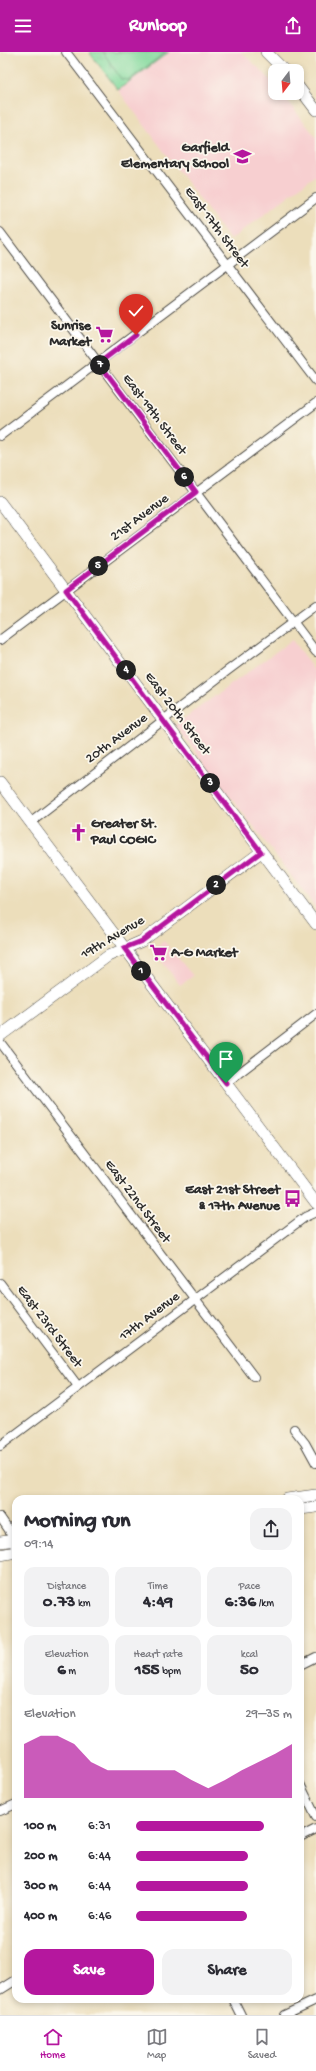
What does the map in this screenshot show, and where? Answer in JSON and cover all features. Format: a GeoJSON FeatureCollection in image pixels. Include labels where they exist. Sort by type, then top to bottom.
{"type":"FeatureCollection","features":[{"type":"Feature","properties":{"kind":"street","name":"East 17th Street"},"geometry":{"type":"LineString","coordinates":[[66,52],[316,381]]}},
{"type":"Feature","properties":{"kind":"street"},"geometry":{"type":"LineString","coordinates":[[266,52],[278,64]]}},
{"type":"Feature","properties":{"kind":"street"},"geometry":{"type":"LineString","coordinates":[[304,94],[316,110]]}},
{"type":"Feature","properties":{"kind":"street"},"geometry":{"type":"LineString","coordinates":[[0,436],[99,363],[316,198]]}},
{"type":"Feature","properties":{"kind":"street","name":"East 19th Street"},"geometry":{"type":"LineString","coordinates":[[0,232],[316,652]]}},
{"type":"Feature","properties":{"kind":"street","name":"21st Avenue"},"geometry":{"type":"LineString","coordinates":[[0,640],[316,402]]}},
{"type":"Feature","properties":{"kind":"street","name":"East 20th Street"},"geometry":{"type":"LineString","coordinates":[[0,502],[316,924]]}},
{"type":"Feature","properties":{"kind":"street","name":"20th Avenue"},"geometry":{"type":"LineString","coordinates":[[30,822],[316,605]]}},
{"type":"Feature","properties":{"kind":"street"},"geometry":{"type":"LineString","coordinates":[[0,782],[316,1203]]}},
{"type":"Feature","properties":{"kind":"street","name":"19th Avenue"},"geometry":{"type":"LineString","coordinates":[[0,1036],[108,956],[142,941],[261,852]]}},
{"type":"Feature","properties":{"kind":"street"},"geometry":{"type":"LineString","coordinates":[[226,1083],[316,1014]]}},
{"type":"Feature","properties":{"kind":"street","name":"East 22nd Street"},"geometry":{"type":"LineString","coordinates":[[0,1042],[254,1377]]}},
{"type":"Feature","properties":{"kind":"street","name":"17th Avenue"},"geometry":{"type":"LineString","coordinates":[[0,1446],[305,1217],[316,1212]]}},
{"type":"Feature","properties":{"kind":"street","name":"East 23rd Street"},"geometry":{"type":"LineString","coordinates":[[0,1283],[78,1387]]}},
{"type":"Feature","properties":{"kind":"street"},"geometry":{"type":"LineString","coordinates":[[294,1429],[305,1443],[316,1463]]}},
{"type":"Feature","properties":{"kind":"street"},"geometry":{"type":"LineString","coordinates":[[304,1497],[316,1495]]}},
{"type":"Feature","properties":{"kind":"street"},"geometry":{"type":"LineString","coordinates":[[304,1509],[316,1507]]}},
{"type":"Feature","properties":{"kind":"street"},"geometry":{"type":"LineString","coordinates":[[0,1517],[7,1525],[12,1538]]}},
{"type":"Feature","properties":{"kind":"street"},"geometry":{"type":"LineString","coordinates":[[0,1542],[12,1544]]}},
{"type":"Feature","properties":{"kind":"street"},"geometry":{"type":"LineString","coordinates":[[0,1555],[12,1547]]}},
{"type":"Feature","properties":{"kind":"street"},"geometry":{"type":"LineString","coordinates":[[304,1663],[316,1657]]}},
{"type":"Feature","properties":{"kind":"street"},"geometry":{"type":"LineString","coordinates":[[304,1792],[316,1817]]}},
{"type":"Feature","properties":{"kind":"street"},"geometry":{"type":"LineString","coordinates":[[0,1811],[12,1806]]}},
{"type":"Feature","properties":{"kind":"street"},"geometry":{"type":"LineString","coordinates":[[304,1835],[316,1829]]}},
{"type":"Feature","properties":{"kind":"street"},"geometry":{"type":"LineString","coordinates":[[0,1990],[12,1982]]}},
{"type":"Feature","properties":{"kind":"street"},"geometry":{"type":"LineString","coordinates":[[284,2015],[316,2000]]}},
{"type":"Feature","properties":{"kind":"street"},"geometry":{"type":"LineString","coordinates":[[235,2003],[241,2015]]}},
{"type":"Feature","properties":{"kind":"shaded area","name":"Garfield Elementary School"},"geometry":{"type":"Polygon","coordinates":[[[169,52],[241,52],[268,78],[268,100],[287,100],[316,137],[316,175],[230,240],[118,90],[169,52]]]}},
{"type":"Feature","properties":{"kind":"shaded area"},"geometry":{"type":"Polygon","coordinates":[[[292,640],[316,673],[316,908],[175,725],[292,640]]]}},
{"type":"Feature","properties":{"kind":"shaded area"},"geometry":{"type":"Polygon","coordinates":[[[164,941],[193,976],[180,985],[153,950],[164,941]]]}},
{"type":"Feature","properties":{"kind":"green space"},"geometry":{"type":"Polygon","coordinates":[[[89,52],[169,52],[118,90],[89,52]]]}},
{"type":"Feature","properties":{"kind":"green space"},"geometry":{"type":"Polygon","coordinates":[[[103,52],[166,52],[129,80],[121,79],[103,52]]]}},
{"type":"Feature","properties":{"kind":"place","name":"Garfield Elementary School"},"geometry":{"type":"Point","coordinates":[242,156]}},
{"type":"Feature","properties":{"kind":"place","name":"Sunrise Market"},"geometry":{"type":"Point","coordinates":[104,334]}},
{"type":"Feature","properties":{"kind":"place","name":"Greater St. Paul COGIC"},"geometry":{"type":"Point","coordinates":[78,832]}},
{"type":"Feature","properties":{"kind":"place","name":"A-G Market"},"geometry":{"type":"Point","coordinates":[158,953]}},
{"type":"Feature","properties":{"kind":"place","name":"East 21st Street & 17th Avenue"},"geometry":{"type":"Point","coordinates":[293,1198]}},
{"type":"Feature","properties":{"kind":"route"},"geometry":{"type":"LineString","coordinates":[[136,335],[99,363],[196,492],[66,590],[261,852],[142,941],[124,948],[226,1083]]}}]}
